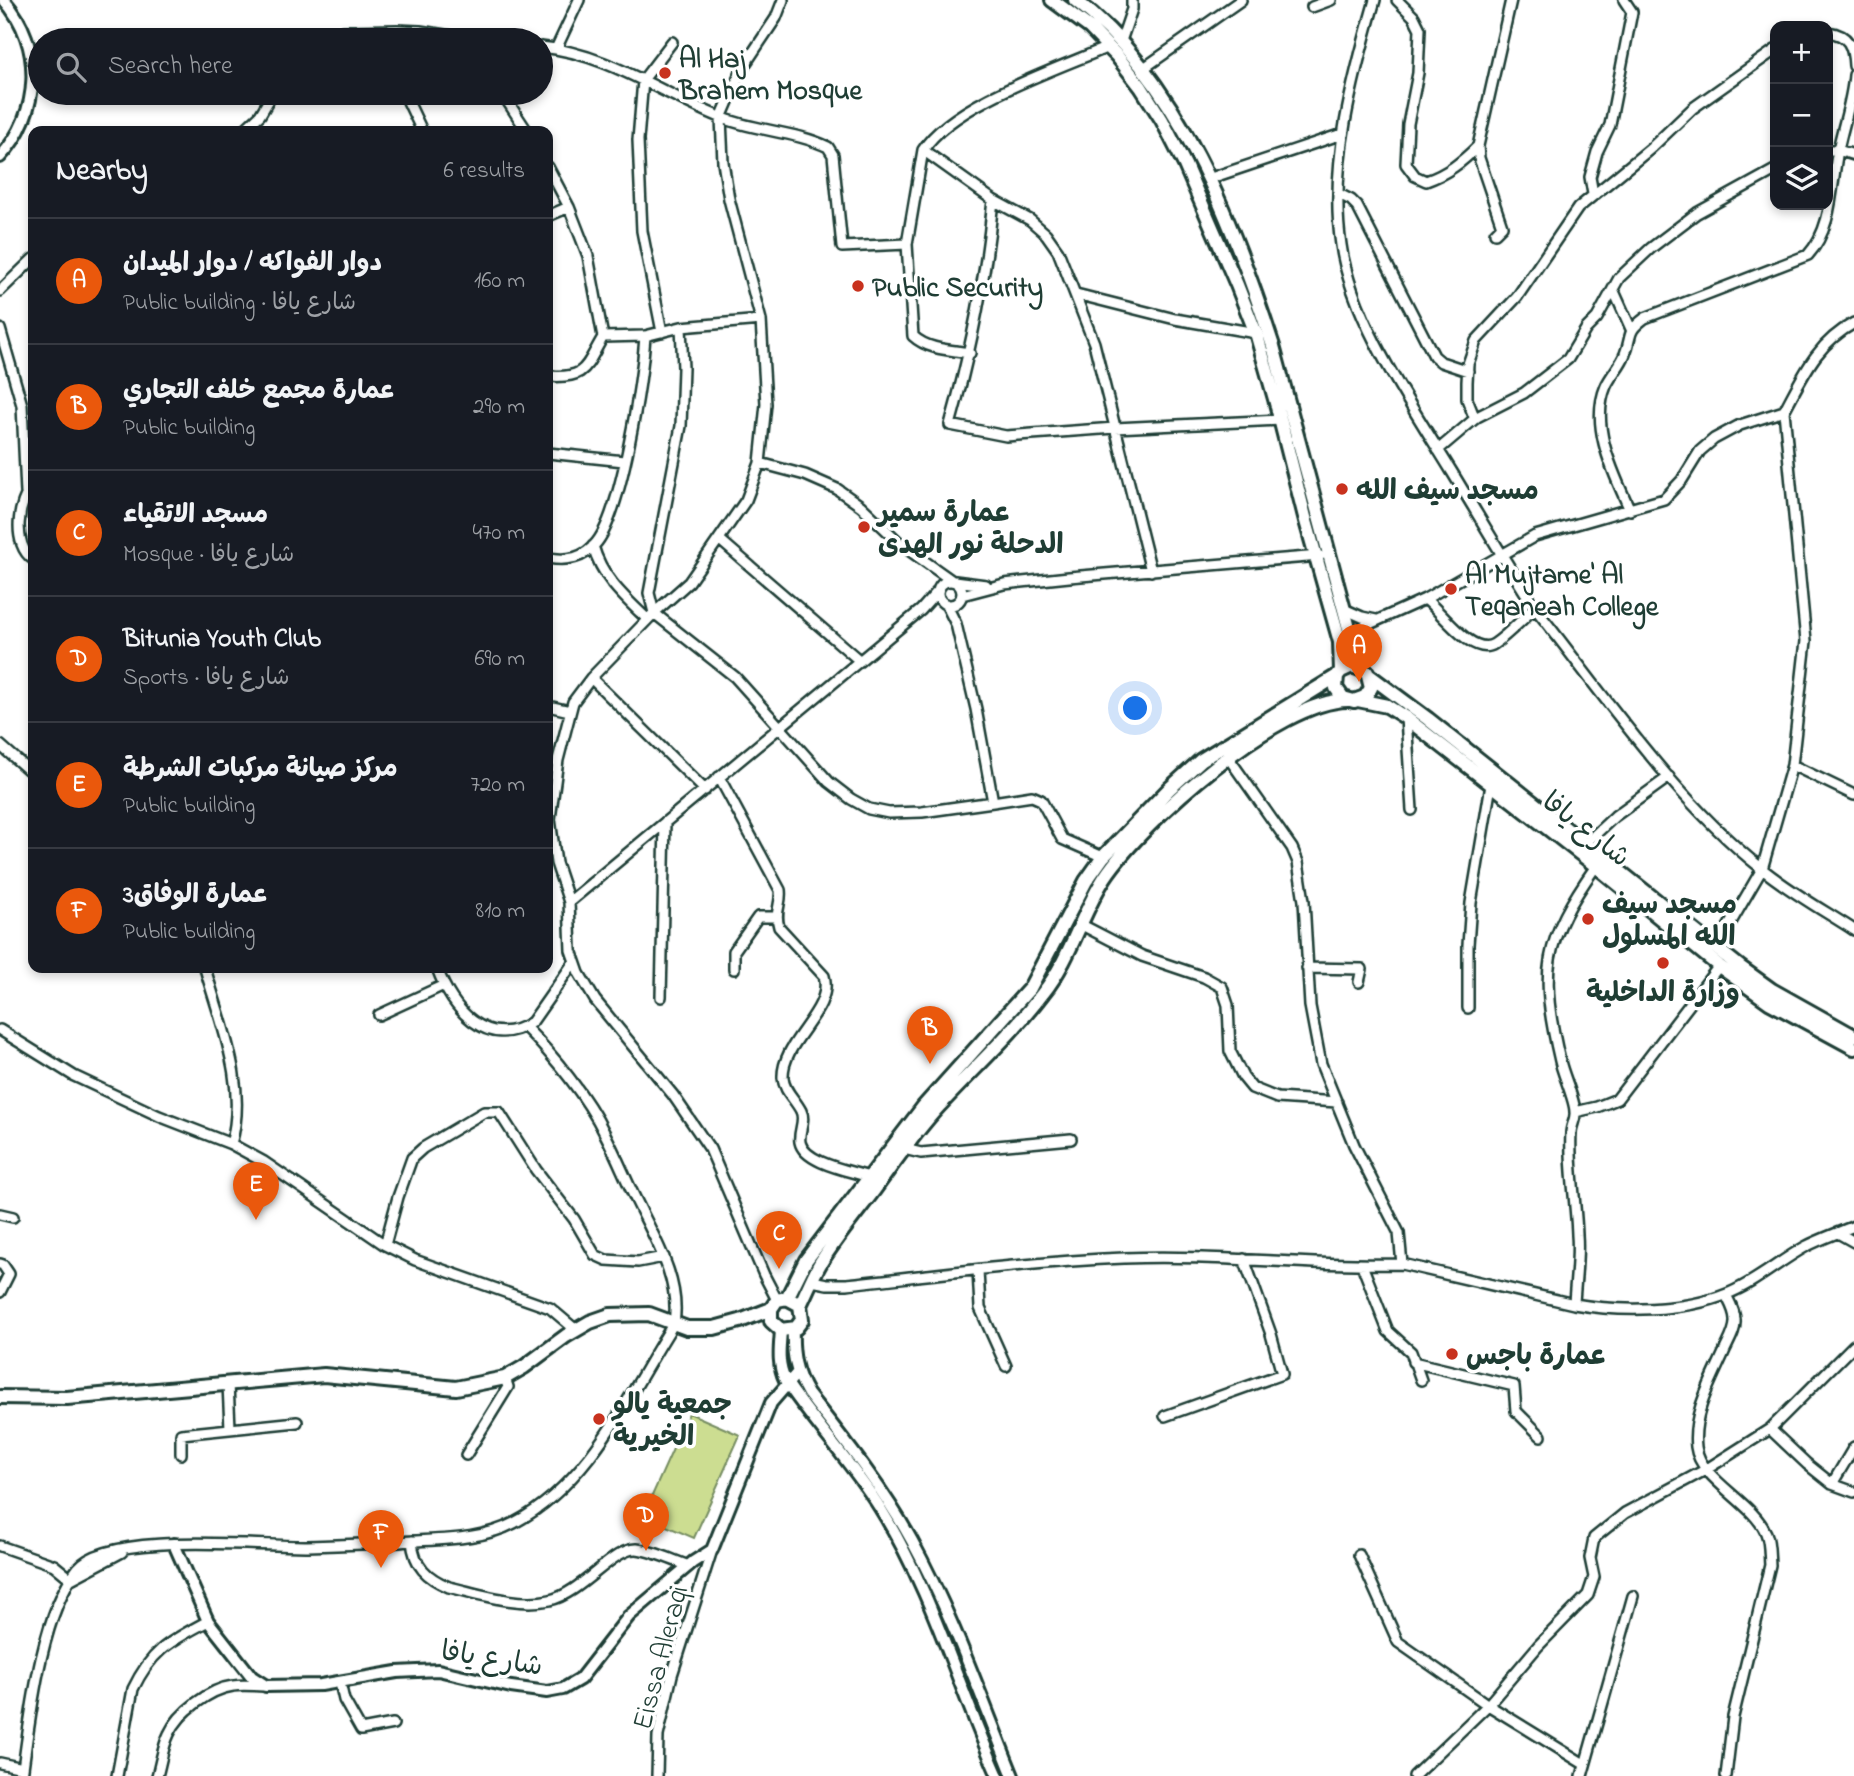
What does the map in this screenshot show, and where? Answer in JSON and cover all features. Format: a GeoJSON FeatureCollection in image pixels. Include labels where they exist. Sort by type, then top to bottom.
{"type":"FeatureCollection","features":[{"type":"Feature","properties":{"kind":"main road"},"geometry":{"type":"LineString","coordinates":[[740,1321],[783,1328],[802,1320],[800,1305],[820,1264],[938,1107],[1045,991],[1064,962],[1093,897],[1121,856],[1181,795],[1246,744],[1316,705],[1353,700],[1368,693],[1366,672],[1322,556],[1256,333],[1215,231],[1179,154],[1140,87],[1090,28],[1052,0]]}},
{"type":"Feature","properties":{"kind":"main road"},"geometry":{"type":"LineString","coordinates":[[1075,0],[1101,19],[1121,41],[1144,68],[1172,109],[1208,179],[1260,304],[1289,397],[1340,642],[1336,688],[1339,693],[1353,700]]}},
{"type":"Feature","properties":{"kind":"main road"},"geometry":{"type":"LineString","coordinates":[[783,1328],[770,1317],[806,1260],[924,1106],[1030,988],[1086,881],[1103,857],[1201,760],[1352,666],[1366,672]]}},
{"type":"Feature","properties":{"kind":"main road","name":"شارع يافا"},"geometry":{"type":"LineString","coordinates":[[1366,672],[1772,990],[1854,1035]]}},
{"type":"Feature","properties":{"kind":"main road","name":"شارع يافا"},"geometry":{"type":"LineString","coordinates":[[1353,700],[1387,706],[1406,718],[1719,966],[1769,1002],[1854,1048]]}},
{"type":"Feature","properties":{"kind":"main road"},"geometry":{"type":"LineString","coordinates":[[0,1397],[67,1398],[324,1375],[456,1388],[505,1378],[576,1330],[610,1315],[649,1314],[674,1324],[699,1329],[740,1321],[778,1302],[800,1305]]}},
{"type":"Feature","properties":{"kind":"street"},"geometry":{"type":"LineString","coordinates":[[4,0],[22,29],[28,46]]}},
{"type":"Feature","properties":{"kind":"street"},"geometry":{"type":"LineString","coordinates":[[556,49],[579,0]]}},
{"type":"Feature","properties":{"kind":"street"},"geometry":{"type":"LineString","coordinates":[[553,793],[558,760],[573,702],[591,678],[651,616],[689,582],[746,500],[760,463],[766,404],[761,320],[729,199],[723,162],[721,118],[742,69],[776,18],[783,0]]}},
{"type":"Feature","properties":{"kind":"street"},"geometry":{"type":"LineString","coordinates":[[1121,41],[1132,9],[1132,0]]}},
{"type":"Feature","properties":{"kind":"street"},"geometry":{"type":"LineString","coordinates":[[1144,68],[1241,0]]}},
{"type":"Feature","properties":{"kind":"street"},"geometry":{"type":"LineString","coordinates":[[1312,7],[1331,0]]}},
{"type":"Feature","properties":{"kind":"street"},"geometry":{"type":"LineString","coordinates":[[1375,0],[1342,134],[1340,242],[1345,271],[1354,297],[1383,356],[1501,556],[1535,608],[1669,777],[1710,823],[1762,869],[1854,930]]}},
{"type":"Feature","properties":{"kind":"street"},"geometry":{"type":"LineString","coordinates":[[1396,0],[1414,17],[1420,29],[1418,73],[1408,124],[1406,164],[1415,176],[1426,181],[1443,175],[1466,159],[1478,146]]}},
{"type":"Feature","properties":{"kind":"street"},"geometry":{"type":"LineString","coordinates":[[1495,233],[1502,226],[1479,158],[1478,146],[1511,0]]}},
{"type":"Feature","properties":{"kind":"street"},"geometry":{"type":"LineString","coordinates":[[1593,194],[1590,177],[1597,152],[1610,125],[1632,12],[1624,0]]}},
{"type":"Feature","properties":{"kind":"street"},"geometry":{"type":"LineString","coordinates":[[1833,33],[1849,41],[1853,50],[1854,66]]}},
{"type":"Feature","properties":{"kind":"street"},"geometry":{"type":"LineString","coordinates":[[662,332],[642,231],[638,140],[643,80],[672,42]]}},
{"type":"Feature","properties":{"kind":"street"},"geometry":{"type":"LineString","coordinates":[[970,353],[933,347],[920,343],[913,336],[907,244],[923,150],[944,126],[995,97],[1108,47]]}},
{"type":"Feature","properties":{"kind":"street"},"geometry":{"type":"LineString","coordinates":[[553,49],[595,59],[721,118],[828,147],[834,155],[842,247],[907,244]]}},
{"type":"Feature","properties":{"kind":"street"},"geometry":{"type":"LineString","coordinates":[[1475,419],[1467,399],[1468,371],[1476,341],[1517,297],[1578,208],[1650,149],[1693,108],[1770,54]]}},
{"type":"Feature","properties":{"kind":"street"},"geometry":{"type":"LineString","coordinates":[[1854,75],[1853,93],[1833,150],[1854,155]]}},
{"type":"Feature","properties":{"kind":"street"},"geometry":{"type":"LineString","coordinates":[[0,157],[17,136],[29,105]]}},
{"type":"Feature","properties":{"kind":"street"},"geometry":{"type":"LineString","coordinates":[[248,126],[266,105]]}},
{"type":"Feature","properties":{"kind":"street"},"geometry":{"type":"LineString","coordinates":[[410,105],[420,126]]}},
{"type":"Feature","properties":{"kind":"street"},"geometry":{"type":"LineString","coordinates":[[510,105],[524,126]]}},
{"type":"Feature","properties":{"kind":"street"},"geometry":{"type":"LineString","coordinates":[[1208,179],[1342,134]]}},
{"type":"Feature","properties":{"kind":"street"},"geometry":{"type":"LineString","coordinates":[[923,150],[993,200],[1030,220],[1046,234],[1058,251],[1094,343],[1151,571]]}},
{"type":"Feature","properties":{"kind":"street"},"geometry":{"type":"LineString","coordinates":[[1438,450],[1475,419],[1524,393],[1568,359],[1619,278],[1651,248],[1697,213],[1770,173]]}},
{"type":"Feature","properties":{"kind":"street"},"geometry":{"type":"LineString","coordinates":[[553,177],[569,207],[588,256],[603,337],[580,373],[568,377],[553,376]]}},
{"type":"Feature","properties":{"kind":"street"},"geometry":{"type":"LineString","coordinates":[[1339,194],[1357,206],[1434,356],[1441,362],[1468,371]]}},
{"type":"Feature","properties":{"kind":"street"},"geometry":{"type":"LineString","coordinates":[[993,200],[988,251],[970,353],[950,425],[1006,436],[1281,421]]}},
{"type":"Feature","properties":{"kind":"street"},"geometry":{"type":"LineString","coordinates":[[553,214],[569,207]]}},
{"type":"Feature","properties":{"kind":"street"},"geometry":{"type":"LineString","coordinates":[[1631,329],[1645,318],[1808,255],[1817,246],[1825,224],[1827,210]]}},
{"type":"Feature","properties":{"kind":"street"},"geometry":{"type":"LineString","coordinates":[[0,291],[28,264]]}},
{"type":"Feature","properties":{"kind":"street"},"geometry":{"type":"LineString","coordinates":[[1613,289],[1631,329],[1625,354],[1605,386],[1601,405],[1603,442],[1630,510]]}},
{"type":"Feature","properties":{"kind":"street"},"geometry":{"type":"LineString","coordinates":[[1076,294],[1175,319],[1256,333]]}},
{"type":"Feature","properties":{"kind":"street"},"geometry":{"type":"LineString","coordinates":[[603,337],[645,336],[681,327],[761,320]]}},
{"type":"Feature","properties":{"kind":"street"},"geometry":{"type":"LineString","coordinates":[[1716,948],[1762,869],[1792,765],[1806,641],[1784,411],[1823,344],[1854,323]]}},
{"type":"Feature","properties":{"kind":"street"},"geometry":{"type":"LineString","coordinates":[[651,616],[649,593],[681,426],[681,327]]}},
{"type":"Feature","properties":{"kind":"street"},"geometry":{"type":"LineString","coordinates":[[0,329],[22,405],[28,468]]}},
{"type":"Feature","properties":{"kind":"street"},"geometry":{"type":"LineString","coordinates":[[553,559],[577,557],[593,546],[606,526],[624,461],[645,336]]}},
{"type":"Feature","properties":{"kind":"street"},"geometry":{"type":"LineString","coordinates":[[1353,643],[1358,632],[1376,620],[1425,598],[1535,536],[1664,499],[1682,480],[1700,451],[1714,439],[1740,425],[1784,411]]}},
{"type":"Feature","properties":{"kind":"street"},"geometry":{"type":"LineString","coordinates":[[553,454],[624,461]]}},
{"type":"Feature","properties":{"kind":"street"},"geometry":{"type":"LineString","coordinates":[[760,463],[805,475],[837,489],[861,506],[903,546],[961,587],[956,624]]}},
{"type":"Feature","properties":{"kind":"street"},"geometry":{"type":"LineString","coordinates":[[28,493],[22,505],[19,538],[28,556]]}},
{"type":"Feature","properties":{"kind":"street"},"geometry":{"type":"LineString","coordinates":[[720,540],[860,661]]}},
{"type":"Feature","properties":{"kind":"street"},"geometry":{"type":"LineString","coordinates":[[593,546],[611,583],[651,616],[735,677],[829,782],[851,799],[869,809],[889,813],[922,812],[1032,796],[1041,800],[1062,839],[1103,857]]}},
{"type":"Feature","properties":{"kind":"street"},"geometry":{"type":"LineString","coordinates":[[921,610],[930,605],[954,604],[961,597],[999,585],[1069,576],[1322,556]]}},
{"type":"Feature","properties":{"kind":"street"},"geometry":{"type":"LineString","coordinates":[[926,563],[956,624],[976,709],[993,802]]}},
{"type":"Feature","properties":{"kind":"street"},"geometry":{"type":"LineString","coordinates":[[569,902],[921,610],[944,582],[999,585]]}},
{"type":"Feature","properties":{"kind":"street"},"geometry":{"type":"LineString","coordinates":[[1425,598],[1468,641],[1479,648],[1491,646],[1535,608]]}},
{"type":"Feature","properties":{"kind":"street"},"geometry":{"type":"LineString","coordinates":[[1344,609],[1376,620]]}},
{"type":"Feature","properties":{"kind":"street"},"geometry":{"type":"LineString","coordinates":[[591,678],[705,790]]}},
{"type":"Feature","properties":{"kind":"street"},"geometry":{"type":"LineString","coordinates":[[553,707],[570,710]]}},
{"type":"Feature","properties":{"kind":"street"},"geometry":{"type":"LineString","coordinates":[[1406,718],[1412,810]]}},
{"type":"Feature","properties":{"kind":"street"},"geometry":{"type":"LineString","coordinates":[[0,745],[28,770]]}},
{"type":"Feature","properties":{"kind":"street"},"geometry":{"type":"LineString","coordinates":[[1228,757],[1292,848],[1298,862],[1304,901],[1310,1006],[1321,1064],[1354,1145],[1399,1233],[1402,1264]]}},
{"type":"Feature","properties":{"kind":"street"},"geometry":{"type":"LineString","coordinates":[[1792,765],[1854,795]]}},
{"type":"Feature","properties":{"kind":"street"},"geometry":{"type":"LineString","coordinates":[[719,777],[780,890],[776,917],[779,927],[824,976],[826,984],[822,1001],[796,1042],[783,1075],[785,1087],[802,1112],[803,1122],[799,1138],[801,1148],[816,1160],[869,1177]]}},
{"type":"Feature","properties":{"kind":"street"},"geometry":{"type":"LineString","coordinates":[[1586,843],[1615,816],[1669,777]]}},
{"type":"Feature","properties":{"kind":"street"},"geometry":{"type":"LineString","coordinates":[[1468,1008],[1471,903],[1492,785]]}},
{"type":"Feature","properties":{"kind":"street"},"geometry":{"type":"LineString","coordinates":[[661,997],[665,822]]}},
{"type":"Feature","properties":{"kind":"street"},"geometry":{"type":"LineString","coordinates":[[553,844],[556,863],[569,902],[569,928],[574,962],[595,1000],[673,1095],[710,1149],[778,1302]]}},
{"type":"Feature","properties":{"kind":"street"},"geometry":{"type":"LineString","coordinates":[[1574,1304],[1578,1239],[1571,1133],[1575,1112],[1549,1016],[1547,979],[1556,932],[1575,895],[1596,866]]}},
{"type":"Feature","properties":{"kind":"street"},"geometry":{"type":"LineString","coordinates":[[734,969],[734,951],[758,917],[776,917]]}},
{"type":"Feature","properties":{"kind":"street"},"geometry":{"type":"LineString","coordinates":[[1080,924],[1142,956],[1204,977],[1222,987],[1228,1005],[1230,1051],[1242,1077],[1252,1088],[1277,1098],[1337,1102]]}},
{"type":"Feature","properties":{"kind":"street"},"geometry":{"type":"LineString","coordinates":[[439,973],[449,997],[474,1023],[499,1031],[526,1027],[533,1022],[574,962]]}},
{"type":"Feature","properties":{"kind":"street"},"geometry":{"type":"LineString","coordinates":[[1575,1112],[1617,1099],[1719,966]]}},
{"type":"Feature","properties":{"kind":"street"},"geometry":{"type":"LineString","coordinates":[[1307,968],[1362,969],[1359,982]]}},
{"type":"Feature","properties":{"kind":"street"},"geometry":{"type":"LineString","coordinates":[[206,973],[236,1083],[236,1126],[231,1144]]}},
{"type":"Feature","properties":{"kind":"street"},"geometry":{"type":"LineString","coordinates":[[379,1014],[444,985]]}},
{"type":"Feature","properties":{"kind":"street"},"geometry":{"type":"LineString","coordinates":[[0,1763],[23,1772],[34,1694],[49,1630],[71,1579],[130,1548],[174,1544],[305,1546],[412,1541],[495,1531],[514,1523],[552,1498],[577,1474],[600,1442],[674,1324],[675,1296],[664,1257],[604,1132],[571,1082],[542,1043],[526,1027]]}},
{"type":"Feature","properties":{"kind":"street"},"geometry":{"type":"LineString","coordinates":[[0,1030],[74,1076],[159,1116],[231,1144],[264,1162],[385,1245],[415,1260],[550,1308],[576,1330]]}},
{"type":"Feature","properties":{"kind":"street"},"geometry":{"type":"LineString","coordinates":[[385,1245],[412,1158],[423,1148],[484,1112],[499,1112],[595,1255],[606,1260],[638,1262],[664,1257]]}},
{"type":"Feature","properties":{"kind":"street"},"geometry":{"type":"LineString","coordinates":[[904,1149],[921,1153],[1071,1139]]}},
{"type":"Feature","properties":{"kind":"street"},"geometry":{"type":"LineString","coordinates":[[0,1214],[13,1217]]}},
{"type":"Feature","properties":{"kind":"street"},"geometry":{"type":"LineString","coordinates":[[812,1281],[847,1284],[1124,1258],[1402,1264],[1606,1310],[1664,1308],[1726,1295],[1806,1247],[1854,1226]]}},
{"type":"Feature","properties":{"kind":"street"},"geometry":{"type":"LineString","coordinates":[[1838,1233],[1854,1242]]}},
{"type":"Feature","properties":{"kind":"street"},"geometry":{"type":"LineString","coordinates":[[1165,1416],[1282,1374],[1271,1334],[1244,1259]]}},
{"type":"Feature","properties":{"kind":"street"},"geometry":{"type":"LineString","coordinates":[[0,1264],[9,1274],[0,1292]]}},
{"type":"Feature","properties":{"kind":"street"},"geometry":{"type":"LineString","coordinates":[[1362,1265],[1388,1331],[1411,1352],[1421,1380]]}},
{"type":"Feature","properties":{"kind":"street"},"geometry":{"type":"LineString","coordinates":[[978,1270],[980,1308],[1006,1366]]}},
{"type":"Feature","properties":{"kind":"street"},"geometry":{"type":"LineString","coordinates":[[1726,1295],[1735,1318],[1735,1326],[1700,1407],[1696,1446],[1707,1469],[1753,1513],[1765,1532],[1769,1544],[1770,1565],[1733,1717],[1726,1776]]}},
{"type":"Feature","properties":{"kind":"street"},"geometry":{"type":"LineString","coordinates":[[783,1328],[797,1373],[808,1394],[891,1504],[913,1542],[959,1639],[1013,1776]]}},
{"type":"Feature","properties":{"kind":"street"},"geometry":{"type":"LineString","coordinates":[[783,1328],[780,1370],[863,1483],[899,1542],[927,1600],[998,1776]]}},
{"type":"Feature","properties":{"kind":"street"},"geometry":{"type":"LineString","coordinates":[[1414,1776],[1488,1705],[1538,1646],[1588,1595],[1594,1577],[1590,1558],[1594,1538],[1625,1513],[1707,1469],[1770,1429],[1854,1345]]}},
{"type":"Feature","properties":{"kind":"street"},"geometry":{"type":"LineString","coordinates":[[1413,1362],[1514,1386],[1516,1411],[1541,1436]]}},
{"type":"Feature","properties":{"kind":"street"},"geometry":{"type":"LineString","coordinates":[[712,1550],[771,1403],[797,1373]]}},
{"type":"Feature","properties":{"kind":"street"},"geometry":{"type":"LineString","coordinates":[[466,1455],[508,1387],[505,1378]]}},
{"type":"Feature","properties":{"kind":"street"},"geometry":{"type":"LineString","coordinates":[[228,1384],[230,1428]]}},
{"type":"Feature","properties":{"kind":"street"},"geometry":{"type":"LineString","coordinates":[[181,1454],[181,1434],[297,1422]]}},
{"type":"Feature","properties":{"kind":"street"},"geometry":{"type":"LineString","coordinates":[[1770,1429],[1832,1484],[1854,1492]]}},
{"type":"Feature","properties":{"kind":"street"},"geometry":{"type":"LineString","coordinates":[[1832,1484],[1854,1447]]}},
{"type":"Feature","properties":{"kind":"street"},"geometry":{"type":"LineString","coordinates":[[412,1541],[417,1564],[439,1583],[461,1590],[533,1602],[550,1600],[574,1591],[612,1559],[628,1550],[650,1552],[688,1566]]}},
{"type":"Feature","properties":{"kind":"street"},"geometry":{"type":"LineString","coordinates":[[174,1544],[208,1621],[252,1677],[266,1686]]}},
{"type":"Feature","properties":{"kind":"street"},"geometry":{"type":"LineString","coordinates":[[0,1546],[54,1564],[71,1579]]}},
{"type":"Feature","properties":{"kind":"street","name":"شارع يافا"},"geometry":{"type":"LineString","coordinates":[[266,1686],[341,1683],[397,1672],[438,1670],[511,1687],[556,1691],[580,1679],[629,1616],[688,1566],[712,1550]]}},
{"type":"Feature","properties":{"kind":"street","name":"Eissa Aleraqi"},"geometry":{"type":"LineString","coordinates":[[656,1776],[658,1736],[672,1675],[712,1550]]}},
{"type":"Feature","properties":{"kind":"street"},"geometry":{"type":"LineString","coordinates":[[1359,1555],[1398,1642],[1488,1705],[1584,1764]]}},
{"type":"Feature","properties":{"kind":"street"},"geometry":{"type":"LineString","coordinates":[[1582,1776],[1633,1596]]}},
{"type":"Feature","properties":{"kind":"street"},"geometry":{"type":"LineString","coordinates":[[117,1776],[133,1689],[139,1676],[160,1649],[208,1621]]}},
{"type":"Feature","properties":{"kind":"street"},"geometry":{"type":"LineString","coordinates":[[341,1683],[344,1700],[361,1730],[393,1724]]}},
{"type":"Feature","properties":{"kind":"street"},"geometry":{"type":"LineString","coordinates":[[158,1776],[169,1733],[182,1716],[220,1689],[233,1685],[266,1686]]}},
{"type":"Feature","properties":{"kind":"green space"},"geometry":{"type":"Polygon","coordinates":[[[689,1413],[740,1435],[694,1538],[643,1516],[689,1413]]]}},
{"type":"Feature","properties":{"kind":"place","name":"Al Haj Brahem Mosque"},"geometry":{"type":"Point","coordinates":[665,73]}},
{"type":"Feature","properties":{"kind":"place","name":"Public Security"},"geometry":{"type":"Point","coordinates":[858,286]}},
{"type":"Feature","properties":{"kind":"place","name":"مسجد سيف الله"},"geometry":{"type":"Point","coordinates":[1342,489]}},
{"type":"Feature","properties":{"kind":"place","name":"عمارة سمير الدحلة نور الهدى"},"geometry":{"type":"Point","coordinates":[864,527]}},
{"type":"Feature","properties":{"kind":"place","name":"Al Mujtame' Al Teqaneah College"},"geometry":{"type":"Point","coordinates":[1451,589]}},
{"type":"Feature","properties":{"kind":"place","name":"دوار الفواكه / دوار الميدان"},"geometry":{"type":"Point","coordinates":[1359,682]}},
{"type":"Feature","properties":{"kind":"place","name":"مسجد سيف الله المسلول"},"geometry":{"type":"Point","coordinates":[1588,919]}},
{"type":"Feature","properties":{"kind":"place","name":"وزارة الداخلية"},"geometry":{"type":"Point","coordinates":[1663,963]}},
{"type":"Feature","properties":{"kind":"place","name":"عمارة مجمع خلف التجاري"},"geometry":{"type":"Point","coordinates":[930,1064]}},
{"type":"Feature","properties":{"kind":"place","name":"مركز صيانة مركبات الشرطة"},"geometry":{"type":"Point","coordinates":[256,1220]}},
{"type":"Feature","properties":{"kind":"place","name":"مسجد الاتقياء"},"geometry":{"type":"Point","coordinates":[779,1269]}},
{"type":"Feature","properties":{"kind":"place","name":"عمارة باجس"},"geometry":{"type":"Point","coordinates":[1452,1354]}},
{"type":"Feature","properties":{"kind":"place","name":"جمعية يالو الخيرية"},"geometry":{"type":"Point","coordinates":[599,1419]}},
{"type":"Feature","properties":{"kind":"place","name":"Bitunia Youth Club"},"geometry":{"type":"Point","coordinates":[646,1551]}},
{"type":"Feature","properties":{"kind":"place","name":"عمارة الوفاق3"},"geometry":{"type":"Point","coordinates":[381,1568]}}]}
